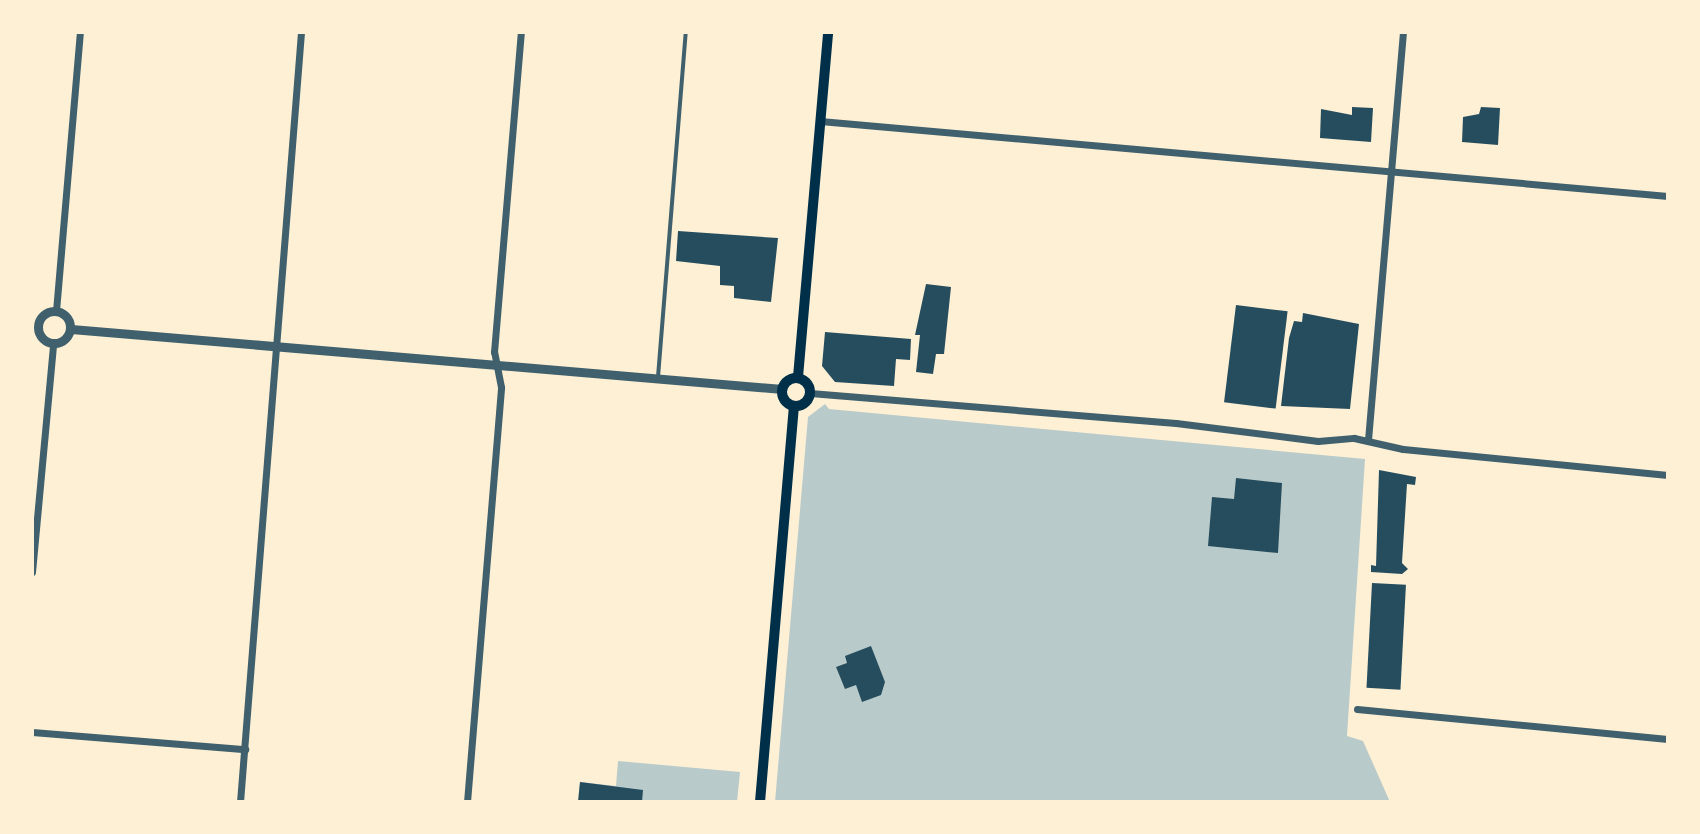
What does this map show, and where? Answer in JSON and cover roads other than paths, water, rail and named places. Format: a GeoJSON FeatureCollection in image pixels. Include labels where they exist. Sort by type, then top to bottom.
{"type":"FeatureCollection","features":[{"type":"Feature","properties":{"kind":"main road"},"geometry":{"type":"LineString","coordinates":[[798,377],[786,381],[782,389],[786,402],[794,406],[807,401],[810,393],[798,377],[828,32]]}},
{"type":"Feature","properties":{"kind":"main road"},"geometry":{"type":"LineString","coordinates":[[760,802],[794,406]]}},
{"type":"Feature","properties":{"kind":"street"},"geometry":{"type":"LineString","coordinates":[[56,311],[80,32]]}},
{"type":"Feature","properties":{"kind":"street"},"geometry":{"type":"LineString","coordinates":[[240,802],[301,32]]}},
{"type":"Feature","properties":{"kind":"street"},"geometry":{"type":"LineString","coordinates":[[467,802],[501,387],[494,345],[521,32]]}},
{"type":"Feature","properties":{"kind":"street"},"geometry":{"type":"LineString","coordinates":[[1368,440],[1403,32]]}},
{"type":"Feature","properties":{"kind":"street"},"geometry":{"type":"LineString","coordinates":[[820,121],[1668,196]]}},
{"type":"Feature","properties":{"kind":"street"},"geometry":{"type":"LineString","coordinates":[[53,344],[41,336],[35,326],[42,317],[56,311]]}},
{"type":"Feature","properties":{"kind":"street"},"geometry":{"type":"LineString","coordinates":[[53,344],[67,338],[71,329],[68,319],[56,311]]}},
{"type":"Feature","properties":{"kind":"street"},"geometry":{"type":"LineString","coordinates":[[71,329],[782,389]]}},
{"type":"Feature","properties":{"kind":"street"},"geometry":{"type":"LineString","coordinates":[[32,572],[53,344]]}},
{"type":"Feature","properties":{"kind":"street"},"geometry":{"type":"LineString","coordinates":[[810,393],[1176,423],[1318,441],[1335,437],[1368,440],[1403,449],[1668,475]]}},
{"type":"Feature","properties":{"kind":"street"},"geometry":{"type":"LineString","coordinates":[[1357,709],[1668,739]]}},
{"type":"Feature","properties":{"kind":"street"},"geometry":{"type":"LineString","coordinates":[[32,732],[245,749]]}},
{"type":"Feature","properties":{"kind":"lane"},"geometry":{"type":"LineString","coordinates":[[658,379],[686,32]]}}]}
